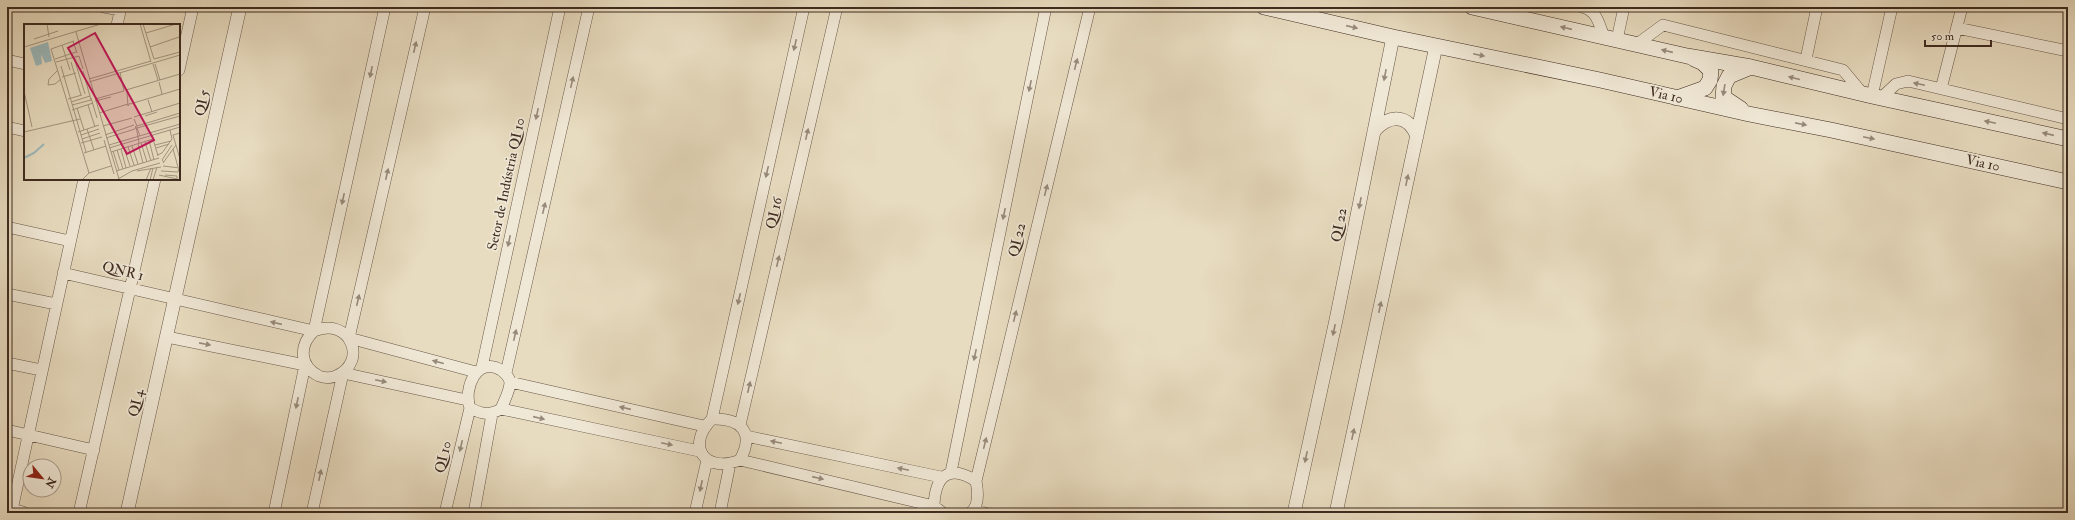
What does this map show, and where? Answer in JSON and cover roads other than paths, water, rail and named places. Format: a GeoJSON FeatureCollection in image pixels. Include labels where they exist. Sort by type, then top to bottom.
{"type":"FeatureCollection","features":[{"type":"Feature","properties":{"kind":"main road","name":"Via 10"},"geometry":{"type":"LineString","coordinates":[[1264,7],[1393,37],[1749,114],[1839,131],[2068,182]]}},
{"type":"Feature","properties":{"kind":"main road"},"geometry":{"type":"LineString","coordinates":[[1472,7],[1687,56],[1750,67],[1872,96],[2068,139]]}},
{"type":"Feature","properties":{"kind":"main road"},"geometry":{"type":"LineString","coordinates":[[1677,98],[1705,88],[1710,80],[1711,71],[1703,63],[1687,56]]}},
{"type":"Feature","properties":{"kind":"main road"},"geometry":{"type":"LineString","coordinates":[[1749,114],[1723,97],[1724,86],[1729,76],[1750,67]]}},
{"type":"Feature","properties":{"kind":"street"},"geometry":{"type":"LineString","coordinates":[[104,7],[121,9],[117,24]]}},
{"type":"Feature","properties":{"kind":"street"},"geometry":{"type":"LineString","coordinates":[[180,65],[192,7]]}},
{"type":"Feature","properties":{"kind":"street","name":"QI 5"},"geometry":{"type":"LineString","coordinates":[[175,299],[240,7]]}},
{"type":"Feature","properties":{"kind":"street"},"geometry":{"type":"LineString","coordinates":[[314,331],[385,7]]}},
{"type":"Feature","properties":{"kind":"street"},"geometry":{"type":"LineString","coordinates":[[349,338],[424,7]]}},
{"type":"Feature","properties":{"kind":"street","name":"Setor de Indústria QI 10"},"geometry":{"type":"LineString","coordinates":[[479,370],[560,7]]}},
{"type":"Feature","properties":{"kind":"street"},"geometry":{"type":"LineString","coordinates":[[474,513],[497,412],[508,378],[589,7]]}},
{"type":"Feature","properties":{"kind":"street"},"geometry":{"type":"LineString","coordinates":[[699,451],[699,436],[708,422],[804,7]]}},
{"type":"Feature","properties":{"kind":"street","name":"QI 16"},"geometry":{"type":"LineString","coordinates":[[740,425],[837,7]]}},
{"type":"Feature","properties":{"kind":"street"},"geometry":{"type":"LineString","coordinates":[[343,373],[468,404],[480,413],[497,412],[699,451],[707,460],[719,464],[735,462],[939,511],[934,492],[946,475],[1046,7]]}},
{"type":"Feature","properties":{"kind":"street","name":"QI 22"},"geometry":{"type":"LineString","coordinates":[[972,512],[978,495],[976,481],[1090,7]]}},
{"type":"Feature","properties":{"kind":"street"},"geometry":{"type":"LineString","coordinates":[[1610,38],[1624,7]]}},
{"type":"Feature","properties":{"kind":"street"},"geometry":{"type":"LineString","coordinates":[[1806,59],[1818,7]]}},
{"type":"Feature","properties":{"kind":"street"},"geometry":{"type":"LineString","coordinates":[[1872,96],[1892,7]]}},
{"type":"Feature","properties":{"kind":"street"},"geometry":{"type":"LineString","coordinates":[[1941,89],[1962,7]]}},
{"type":"Feature","properties":{"kind":"street"},"geometry":{"type":"LineString","coordinates":[[1584,8],[1595,14],[1610,38]]}},
{"type":"Feature","properties":{"kind":"street"},"geometry":{"type":"LineString","coordinates":[[1637,44],[1662,25],[1806,59],[1843,70],[1872,96]]}},
{"type":"Feature","properties":{"kind":"street"},"geometry":{"type":"LineString","coordinates":[[1957,28],[2068,51]]}},
{"type":"Feature","properties":{"kind":"street","name":"QI 22"},"geometry":{"type":"LineString","coordinates":[[1294,513],[1336,320],[1393,37]]}},
{"type":"Feature","properties":{"kind":"street"},"geometry":{"type":"LineString","coordinates":[[1336,513],[1436,46]]}},
{"type":"Feature","properties":{"kind":"street"},"geometry":{"type":"LineString","coordinates":[[7,60],[24,64]]}},
{"type":"Feature","properties":{"kind":"street"},"geometry":{"type":"LineString","coordinates":[[1872,96],[1896,84],[1908,82],[2068,119]]}},
{"type":"Feature","properties":{"kind":"street"},"geometry":{"type":"LineString","coordinates":[[1374,131],[1380,124],[1396,118],[1402,119],[1411,125],[1417,136]]}},
{"type":"Feature","properties":{"kind":"street"},"geometry":{"type":"LineString","coordinates":[[7,127],[24,131]]}},
{"type":"Feature","properties":{"kind":"street"},"geometry":{"type":"LineString","coordinates":[[14,511],[41,370],[84,180]]}},
{"type":"Feature","properties":{"kind":"street"},"geometry":{"type":"LineString","coordinates":[[79,513],[155,180]]}},
{"type":"Feature","properties":{"kind":"street"},"geometry":{"type":"LineString","coordinates":[[7,227],[70,241]]}},
{"type":"Feature","properties":{"kind":"street","name":"QNR 1"},"geometry":{"type":"LineString","coordinates":[[63,273],[314,331]]}},
{"type":"Feature","properties":{"kind":"street"},"geometry":{"type":"LineString","coordinates":[[7,294],[56,304]]}},
{"type":"Feature","properties":{"kind":"street","name":"QI 4"},"geometry":{"type":"LineString","coordinates":[[127,513],[175,299]]}},
{"type":"Feature","properties":{"kind":"street"},"geometry":{"type":"LineString","coordinates":[[323,327],[332,327],[341,331],[349,338],[353,347],[353,357],[350,366],[343,373],[333,378],[322,377],[312,373],[305,364],[302,356],[303,346],[307,338],[314,331],[323,327]]}},
{"type":"Feature","properties":{"kind":"street"},"geometry":{"type":"LineString","coordinates":[[167,337],[305,364]]}},
{"type":"Feature","properties":{"kind":"street"},"geometry":{"type":"LineString","coordinates":[[349,338],[479,370],[495,366],[508,378],[708,422],[727,418],[740,425],[746,436],[746,448],[735,462],[720,513]]}},
{"type":"Feature","properties":{"kind":"street"},"geometry":{"type":"LineString","coordinates":[[7,363],[41,370]]}},
{"type":"Feature","properties":{"kind":"street"},"geometry":{"type":"LineString","coordinates":[[274,513],[305,364]]}},
{"type":"Feature","properties":{"kind":"street"},"geometry":{"type":"LineString","coordinates":[[468,404],[468,386],[479,370]]}},
{"type":"Feature","properties":{"kind":"street"},"geometry":{"type":"LineString","coordinates":[[312,513],[343,373]]}},
{"type":"Feature","properties":{"kind":"street","name":"QI 10"},"geometry":{"type":"LineString","coordinates":[[445,513],[468,404]]}},
{"type":"Feature","properties":{"kind":"street"},"geometry":{"type":"LineString","coordinates":[[7,430],[94,450]]}},
{"type":"Feature","properties":{"kind":"street"},"geometry":{"type":"LineString","coordinates":[[746,436],[946,475],[965,474],[976,481]]}},
{"type":"Feature","properties":{"kind":"street"},"geometry":{"type":"LineString","coordinates":[[695,513],[707,460]]}},
{"type":"Feature","properties":{"kind":"street"},"geometry":{"type":"LineString","coordinates":[[972,512],[985,513]]}}]}
